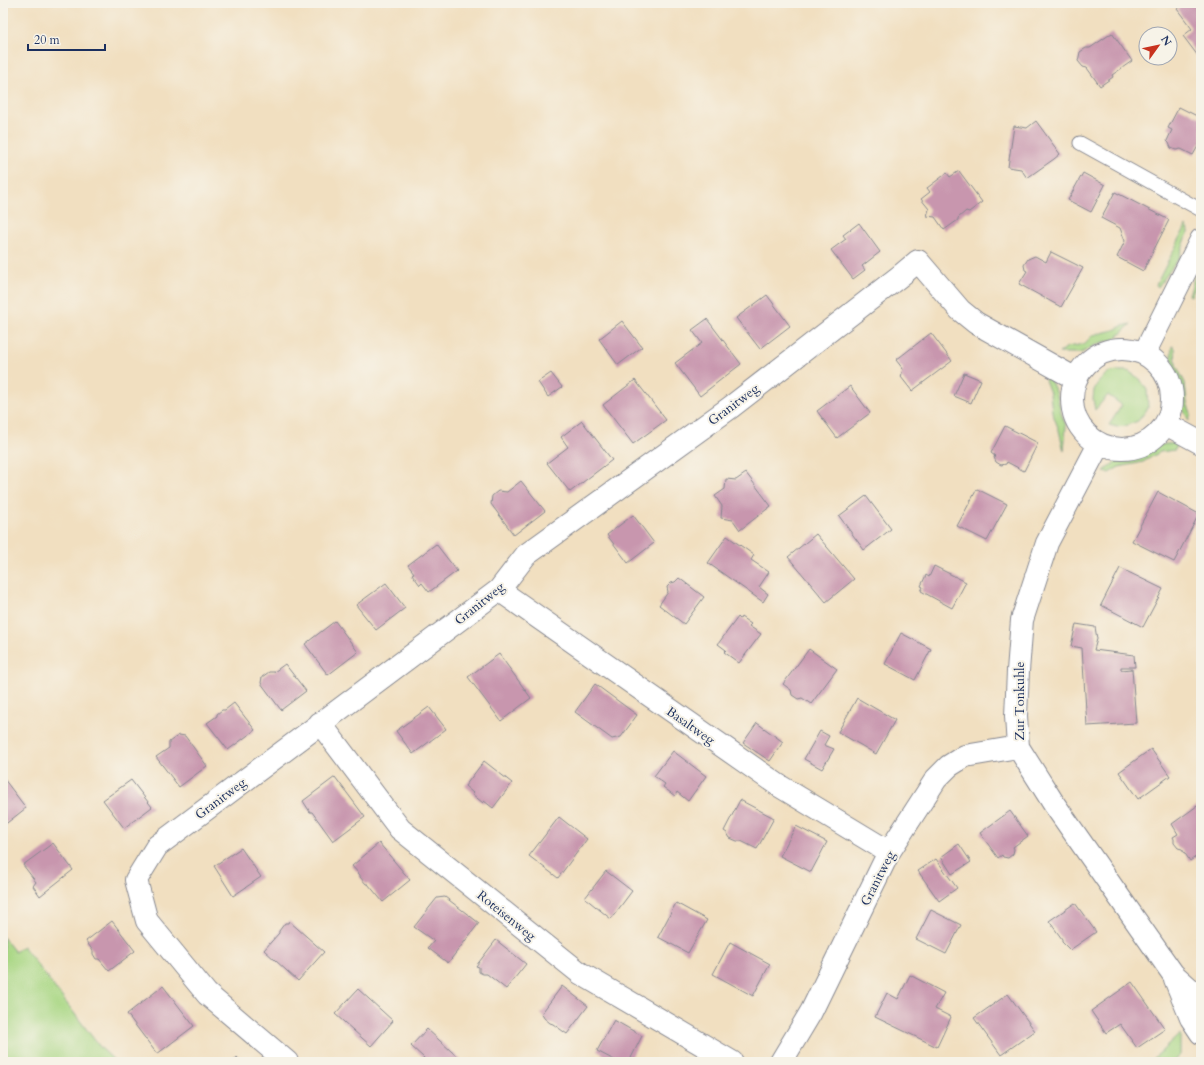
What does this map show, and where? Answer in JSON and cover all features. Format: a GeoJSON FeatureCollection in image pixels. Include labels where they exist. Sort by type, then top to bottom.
{"type":"FeatureCollection","features":[{"type":"Feature","properties":{"kind":"street"},"geometry":{"type":"LineString","coordinates":[[1144,354],[1201,240]]}},
{"type":"Feature","properties":{"kind":"street","name":"Granitweg"},"geometry":{"type":"LineString","coordinates":[[287,1062],[202,988],[147,921],[136,880],[157,846],[499,590],[526,555],[731,407],[918,261],[960,310],[976,323],[1076,379]]}},
{"type":"Feature","properties":{"kind":"street"},"geometry":{"type":"LineString","coordinates":[[1125,348],[1144,354],[1160,366],[1170,384],[1172,404],[1166,424],[1154,439],[1137,448],[1118,450],[1099,444],[1080,428],[1072,404],[1076,379],[1087,362],[1104,351],[1125,348]]}},
{"type":"Feature","properties":{"kind":"street"},"geometry":{"type":"LineString","coordinates":[[1166,424],[1201,443]]}},
{"type":"Feature","properties":{"kind":"street","name":"Zur Tonkuhle"},"geometry":{"type":"LineString","coordinates":[[1099,444],[1047,543],[1022,620],[1017,679],[1016,716],[1018,747],[1054,804],[1173,974],[1191,1018],[1201,1033]]}},
{"type":"Feature","properties":{"kind":"street","name":"Basaltweg"},"geometry":{"type":"LineString","coordinates":[[499,590],[778,785],[889,852]]}},
{"type":"Feature","properties":{"kind":"street","name":"Roteisenweg"},"geometry":{"type":"LineString","coordinates":[[320,723],[400,829],[580,974],[732,1062]]}},
{"type":"Feature","properties":{"kind":"street","name":"Granitweg"},"geometry":{"type":"LineString","coordinates":[[781,1062],[811,1012],[889,852],[936,779],[949,766],[965,756],[1018,747]]}},
{"type":"Feature","properties":{"kind":"street","name":"Zur Tonkuhle"},"geometry":{"type":"LineString","coordinates":[[1173,974],[1201,999]]}},
{"type":"Feature","properties":{"kind":"lane"},"geometry":{"type":"LineString","coordinates":[[1080,143],[1201,210]]}},
{"type":"Feature","properties":{"kind":"green space"},"geometry":{"type":"Polygon","coordinates":[[[1186,226],[1189,230],[1179,258],[1158,287],[1156,285],[1186,226]]]}},
{"type":"Feature","properties":{"kind":"green space"},"geometry":{"type":"Polygon","coordinates":[[[1201,256],[1201,276],[1191,296],[1189,295],[1201,256]]]}},
{"type":"Feature","properties":{"kind":"green space"},"geometry":{"type":"Polygon","coordinates":[[[1131,324],[1115,339],[1097,344],[1081,353],[1059,353],[1067,347],[1084,344],[1093,335],[1131,324]]]}},
{"type":"Feature","properties":{"kind":"green space"},"geometry":{"type":"Polygon","coordinates":[[[1172,346],[1175,348],[1176,365],[1185,383],[1187,403],[1191,413],[1189,421],[1182,407],[1170,369],[1172,346]]]}},
{"type":"Feature","properties":{"kind":"green space"},"geometry":{"type":"Polygon","coordinates":[[[1128,371],[1140,379],[1147,390],[1148,408],[1138,421],[1125,426],[1117,427],[1109,425],[1122,405],[1108,395],[1095,410],[1093,399],[1094,390],[1098,383],[1107,373],[1128,371]]]}},
{"type":"Feature","properties":{"kind":"green space"},"geometry":{"type":"Polygon","coordinates":[[[1047,374],[1057,394],[1061,413],[1066,426],[1064,451],[1059,430],[1052,412],[1050,393],[1045,380],[1047,374]]]}},
{"type":"Feature","properties":{"kind":"green space"},"geometry":{"type":"Polygon","coordinates":[[[1178,443],[1175,450],[1160,452],[1143,462],[1119,467],[1109,473],[1104,471],[1119,459],[1156,446],[1178,443]]]}},
{"type":"Feature","properties":{"kind":"green space"},"geometry":{"type":"Polygon","coordinates":[[[3,937],[15,952],[23,946],[100,1047],[116,1062],[3,1062],[3,937]]]}},
{"type":"Feature","properties":{"kind":"green space"},"geometry":{"type":"Polygon","coordinates":[[[1180,1034],[1180,1055],[1172,1062],[1150,1062],[1180,1034]]]}},
{"type":"Feature","properties":{"kind":"building"},"geometry":{"type":"Polygon","coordinates":[[[1186,3],[1201,3],[1201,60],[1183,36],[1192,29],[1177,9],[1186,3]]]}},
{"type":"Feature","properties":{"kind":"building"},"geometry":{"type":"Polygon","coordinates":[[[1112,33],[1132,61],[1112,75],[1113,77],[1100,86],[1087,68],[1083,67],[1078,61],[1080,52],[1086,48],[1090,48],[1112,33]]]}},
{"type":"Feature","properties":{"kind":"building"},"geometry":{"type":"Polygon","coordinates":[[[1179,107],[1201,118],[1201,141],[1193,155],[1181,149],[1176,150],[1171,148],[1167,141],[1172,130],[1168,128],[1179,107]]]}},
{"type":"Feature","properties":{"kind":"building"},"geometry":{"type":"Polygon","coordinates":[[[1036,121],[1060,154],[1027,178],[1021,169],[1008,167],[1014,126],[1027,128],[1036,121]]]}},
{"type":"Feature","properties":{"kind":"building"},"geometry":{"type":"Polygon","coordinates":[[[959,171],[982,202],[969,212],[966,211],[958,218],[958,220],[944,230],[935,217],[927,216],[929,209],[921,199],[930,192],[927,188],[947,173],[950,177],[959,171]]]}},
{"type":"Feature","properties":{"kind":"building"},"geometry":{"type":"Polygon","coordinates":[[[1083,173],[1105,185],[1091,212],[1068,200],[1083,173]]]}},
{"type":"Feature","properties":{"kind":"building"},"geometry":{"type":"Polygon","coordinates":[[[1115,192],[1169,220],[1143,271],[1117,257],[1125,241],[1120,228],[1101,218],[1115,192]]]}},
{"type":"Feature","properties":{"kind":"building"},"geometry":{"type":"Polygon","coordinates":[[[859,223],[880,252],[862,266],[865,270],[853,279],[831,250],[846,239],[843,235],[859,223]]]}},
{"type":"Feature","properties":{"kind":"building"},"geometry":{"type":"Polygon","coordinates":[[[1051,252],[1083,268],[1061,307],[1019,284],[1027,271],[1025,270],[1024,265],[1028,259],[1035,256],[1046,262],[1051,252]]]}},
{"type":"Feature","properties":{"kind":"building"},"geometry":{"type":"Polygon","coordinates":[[[767,295],[790,326],[760,349],[736,318],[767,295]]]}},
{"type":"Feature","properties":{"kind":"building"},"geometry":{"type":"Polygon","coordinates":[[[707,319],[741,364],[700,396],[675,363],[702,343],[692,330],[707,319]]]}},
{"type":"Feature","properties":{"kind":"building"},"geometry":{"type":"Polygon","coordinates":[[[622,321],[642,347],[618,365],[599,339],[622,321]]]}},
{"type":"Feature","properties":{"kind":"building"},"geometry":{"type":"Polygon","coordinates":[[[931,333],[952,361],[912,391],[901,377],[903,369],[896,360],[931,333]]]}},
{"type":"Feature","properties":{"kind":"building"},"geometry":{"type":"Polygon","coordinates":[[[551,373],[562,387],[548,397],[538,382],[551,373]]]}},
{"type":"Feature","properties":{"kind":"building"},"geometry":{"type":"Polygon","coordinates":[[[964,373],[981,380],[971,403],[954,396],[964,373]]]}},
{"type":"Feature","properties":{"kind":"building"},"geometry":{"type":"Polygon","coordinates":[[[635,380],[666,420],[633,444],[603,405],[635,380]]]}},
{"type":"Feature","properties":{"kind":"building"},"geometry":{"type":"Polygon","coordinates":[[[850,386],[870,413],[837,438],[817,411],[850,386]]]}},
{"type":"Feature","properties":{"kind":"building"},"geometry":{"type":"Polygon","coordinates":[[[582,421],[612,460],[570,492],[547,463],[568,447],[561,437],[582,421]]]}},
{"type":"Feature","properties":{"kind":"building"},"geometry":{"type":"Polygon","coordinates":[[[1005,426],[1038,443],[1024,471],[1007,462],[1006,464],[1001,465],[996,462],[995,456],[991,453],[1005,426]]]}},
{"type":"Feature","properties":{"kind":"building"},"geometry":{"type":"Polygon","coordinates":[[[746,473],[771,506],[740,530],[733,520],[721,518],[722,506],[715,496],[725,489],[726,479],[736,480],[746,473]]]}},
{"type":"Feature","properties":{"kind":"building"},"geometry":{"type":"Polygon","coordinates":[[[521,481],[545,511],[514,535],[491,504],[492,496],[498,491],[507,492],[521,481]]]}},
{"type":"Feature","properties":{"kind":"building"},"geometry":{"type":"Polygon","coordinates":[[[977,489],[1007,504],[987,541],[957,526],[977,489]]]}},
{"type":"Feature","properties":{"kind":"building"},"geometry":{"type":"Polygon","coordinates":[[[1158,492],[1199,514],[1174,562],[1132,541],[1158,492]]]}},
{"type":"Feature","properties":{"kind":"building"},"geometry":{"type":"Polygon","coordinates":[[[866,496],[891,529],[864,550],[839,516],[866,496]]]}},
{"type":"Feature","properties":{"kind":"building"},"geometry":{"type":"Polygon","coordinates":[[[633,515],[654,543],[628,563],[607,535],[633,515]]]}},
{"type":"Feature","properties":{"kind":"building"},"geometry":{"type":"Polygon","coordinates":[[[816,534],[854,579],[826,602],[788,557],[816,534]]]}},
{"type":"Feature","properties":{"kind":"building"},"geometry":{"type":"Polygon","coordinates":[[[727,536],[754,555],[751,560],[769,572],[759,587],[768,594],[763,602],[708,563],[727,536]]]}},
{"type":"Feature","properties":{"kind":"building"},"geometry":{"type":"Polygon","coordinates":[[[436,544],[457,571],[429,592],[422,583],[420,585],[412,574],[414,573],[408,565],[436,544]]]}},
{"type":"Feature","properties":{"kind":"building"},"geometry":{"type":"Polygon","coordinates":[[[934,566],[966,582],[952,608],[921,591],[923,587],[921,586],[926,575],[929,577],[934,566]]]}},
{"type":"Feature","properties":{"kind":"building"},"geometry":{"type":"Polygon","coordinates":[[[1120,568],[1163,589],[1143,627],[1101,605],[1120,568]]]}},
{"type":"Feature","properties":{"kind":"building"},"geometry":{"type":"Polygon","coordinates":[[[679,578],[704,597],[684,624],[659,605],[668,592],[667,587],[679,578]]]}},
{"type":"Feature","properties":{"kind":"building"},"geometry":{"type":"Polygon","coordinates":[[[386,583],[405,608],[376,630],[356,605],[386,583]]]}},
{"type":"Feature","properties":{"kind":"building"},"geometry":{"type":"Polygon","coordinates":[[[738,617],[740,619],[741,617],[751,624],[749,626],[761,634],[739,663],[724,652],[726,650],[718,644],[738,617]]]}},
{"type":"Feature","properties":{"kind":"building"},"geometry":{"type":"Polygon","coordinates":[[[335,621],[358,652],[328,675],[305,644],[335,621]]]}},
{"type":"Feature","properties":{"kind":"building"},"geometry":{"type":"Polygon","coordinates":[[[1076,624],[1095,627],[1097,639],[1094,650],[1134,655],[1135,667],[1121,667],[1121,670],[1132,669],[1136,723],[1087,726],[1082,648],[1071,646],[1076,624]]]}},
{"type":"Feature","properties":{"kind":"building"},"geometry":{"type":"Polygon","coordinates":[[[901,633],[931,649],[915,680],[885,664],[901,633]]]}},
{"type":"Feature","properties":{"kind":"building"},"geometry":{"type":"Polygon","coordinates":[[[809,649],[837,669],[811,704],[802,698],[798,699],[792,695],[791,690],[783,684],[809,649]]]}},
{"type":"Feature","properties":{"kind":"building"},"geometry":{"type":"Polygon","coordinates":[[[499,654],[531,698],[501,721],[468,677],[499,654]]]}},
{"type":"Feature","properties":{"kind":"building"},"geometry":{"type":"Polygon","coordinates":[[[285,664],[306,691],[281,710],[261,683],[262,677],[269,672],[274,672],[285,664]]]}},
{"type":"Feature","properties":{"kind":"building"},"geometry":{"type":"Polygon","coordinates":[[[595,684],[637,715],[621,737],[612,739],[575,712],[595,684]]]}},
{"type":"Feature","properties":{"kind":"building"},"geometry":{"type":"Polygon","coordinates":[[[857,698],[895,720],[876,754],[838,732],[857,698]]]}},
{"type":"Feature","properties":{"kind":"building"},"geometry":{"type":"Polygon","coordinates":[[[234,703],[255,730],[228,750],[207,723],[217,716],[217,714],[222,710],[225,710],[234,703]]]}},
{"type":"Feature","properties":{"kind":"building"},"geometry":{"type":"Polygon","coordinates":[[[429,707],[446,729],[413,754],[396,731],[429,707]]]}},
{"type":"Feature","properties":{"kind":"building"},"geometry":{"type":"Polygon","coordinates":[[[757,723],[783,742],[770,761],[743,743],[757,723]]]}},
{"type":"Feature","properties":{"kind":"building"},"geometry":{"type":"Polygon","coordinates":[[[820,731],[829,736],[824,745],[834,749],[822,769],[804,759],[820,731]]]}},
{"type":"Feature","properties":{"kind":"building"},"geometry":{"type":"Polygon","coordinates":[[[179,735],[185,736],[207,766],[179,787],[156,757],[169,748],[169,742],[179,735]]]}},
{"type":"Feature","properties":{"kind":"building"},"geometry":{"type":"Polygon","coordinates":[[[1151,749],[1170,776],[1138,799],[1119,772],[1151,749]]]}},
{"type":"Feature","properties":{"kind":"building"},"geometry":{"type":"Polygon","coordinates":[[[673,751],[706,776],[688,801],[677,792],[675,796],[663,787],[665,784],[654,776],[673,751]]]}},
{"type":"Feature","properties":{"kind":"building"},"geometry":{"type":"Polygon","coordinates":[[[484,761],[512,783],[493,808],[484,801],[483,803],[465,786],[484,761]]]}},
{"type":"Feature","properties":{"kind":"building"},"geometry":{"type":"Polygon","coordinates":[[[335,777],[365,817],[333,841],[303,801],[335,777]]]}},
{"type":"Feature","properties":{"kind":"building"},"geometry":{"type":"Polygon","coordinates":[[[4,779],[26,808],[3,826],[3,780],[4,779]]]}},
{"type":"Feature","properties":{"kind":"building"},"geometry":{"type":"Polygon","coordinates":[[[131,780],[152,807],[124,828],[103,800],[131,780]]]}},
{"type":"Feature","properties":{"kind":"building"},"geometry":{"type":"Polygon","coordinates":[[[740,800],[774,818],[757,849],[741,841],[730,838],[724,831],[740,800]]]}},
{"type":"Feature","properties":{"kind":"building"},"geometry":{"type":"Polygon","coordinates":[[[1197,806],[1201,812],[1201,853],[1190,861],[1182,849],[1178,848],[1174,843],[1173,837],[1178,834],[1172,824],[1197,806]]]}},
{"type":"Feature","properties":{"kind":"building"},"geometry":{"type":"Polygon","coordinates":[[[1010,811],[1028,836],[1013,847],[1013,854],[1008,858],[1003,857],[1002,855],[998,858],[980,833],[1010,811]]]}},
{"type":"Feature","properties":{"kind":"building"},"geometry":{"type":"Polygon","coordinates":[[[559,817],[587,839],[558,878],[529,856],[559,817]]]}},
{"type":"Feature","properties":{"kind":"building"},"geometry":{"type":"Polygon","coordinates":[[[796,826],[827,842],[811,872],[780,856],[796,826]]]}},
{"type":"Feature","properties":{"kind":"building"},"geometry":{"type":"Polygon","coordinates":[[[53,843],[73,870],[40,896],[33,886],[36,882],[23,865],[53,843]]]}},
{"type":"Feature","properties":{"kind":"building"},"geometry":{"type":"Polygon","coordinates":[[[379,843],[410,880],[383,902],[352,866],[379,843]]]}},
{"type":"Feature","properties":{"kind":"building"},"geometry":{"type":"Polygon","coordinates":[[[959,844],[971,862],[952,874],[941,857],[959,844]]]}},
{"type":"Feature","properties":{"kind":"building"},"geometry":{"type":"Polygon","coordinates":[[[241,848],[261,877],[233,896],[214,866],[241,848]]]}},
{"type":"Feature","properties":{"kind":"building"},"geometry":{"type":"Polygon","coordinates":[[[936,859],[957,888],[939,901],[918,871],[936,859]]]}},
{"type":"Feature","properties":{"kind":"building"},"geometry":{"type":"Polygon","coordinates":[[[606,871],[632,891],[611,919],[585,898],[606,871]]]}},
{"type":"Feature","properties":{"kind":"building"},"geometry":{"type":"Polygon","coordinates":[[[445,897],[479,923],[448,963],[428,948],[434,941],[414,927],[437,898],[445,897]]]}},
{"type":"Feature","properties":{"kind":"building"},"geometry":{"type":"Polygon","coordinates":[[[676,903],[707,920],[688,953],[658,937],[676,903]]]}},
{"type":"Feature","properties":{"kind":"building"},"geometry":{"type":"Polygon","coordinates":[[[1075,903],[1096,932],[1070,950],[1062,942],[1062,939],[1049,921],[1075,903]]]}},
{"type":"Feature","properties":{"kind":"building"},"geometry":{"type":"Polygon","coordinates":[[[931,910],[961,925],[946,954],[916,939],[931,910]]]}},
{"type":"Feature","properties":{"kind":"building"},"geometry":{"type":"Polygon","coordinates":[[[112,921],[135,951],[109,971],[99,959],[96,959],[93,951],[86,941],[112,921]]]}},
{"type":"Feature","properties":{"kind":"building"},"geometry":{"type":"Polygon","coordinates":[[[289,921],[324,952],[298,981],[264,950],[279,933],[285,923],[288,923],[289,921]]]}},
{"type":"Feature","properties":{"kind":"building"},"geometry":{"type":"Polygon","coordinates":[[[496,940],[526,964],[506,989],[487,974],[479,972],[479,967],[476,966],[496,940]]]}},
{"type":"Feature","properties":{"kind":"building"},"geometry":{"type":"Polygon","coordinates":[[[730,942],[770,964],[753,996],[713,974],[730,942]]]}},
{"type":"Feature","properties":{"kind":"building"},"geometry":{"type":"Polygon","coordinates":[[[910,975],[944,993],[935,1009],[951,1017],[937,1047],[875,1017],[887,993],[898,999],[910,975]]]}},
{"type":"Feature","properties":{"kind":"building"},"geometry":{"type":"Polygon","coordinates":[[[1132,982],[1165,1029],[1137,1048],[1120,1024],[1106,1033],[1091,1011],[1132,982]]]}},
{"type":"Feature","properties":{"kind":"building"},"geometry":{"type":"Polygon","coordinates":[[[163,986],[194,1026],[157,1054],[127,1014],[163,986]]]}},
{"type":"Feature","properties":{"kind":"building"},"geometry":{"type":"Polygon","coordinates":[[[562,986],[588,1006],[567,1034],[550,1023],[541,1014],[562,986]]]}},
{"type":"Feature","properties":{"kind":"building"},"geometry":{"type":"Polygon","coordinates":[[[358,989],[393,1021],[371,1046],[335,1014],[358,989]]]}},
{"type":"Feature","properties":{"kind":"building"},"geometry":{"type":"Polygon","coordinates":[[[1008,994],[1035,1031],[1001,1055],[974,1018],[1008,994]]]}},
{"type":"Feature","properties":{"kind":"building"},"geometry":{"type":"Polygon","coordinates":[[[614,1020],[642,1036],[629,1062],[618,1062],[597,1051],[614,1020]]]}},
{"type":"Feature","properties":{"kind":"building"},"geometry":{"type":"Polygon","coordinates":[[[427,1029],[463,1062],[421,1062],[424,1058],[411,1046],[427,1029]]]}},
{"type":"Feature","properties":{"kind":"building"},"geometry":{"type":"Polygon","coordinates":[[[237,1057],[242,1062],[233,1062],[237,1057]]]}},
{"type":"Feature","properties":{"kind":"building"},"geometry":{"type":"Polygon","coordinates":[[[682,1057],[691,1062],[679,1062],[682,1057]]]}}]}
